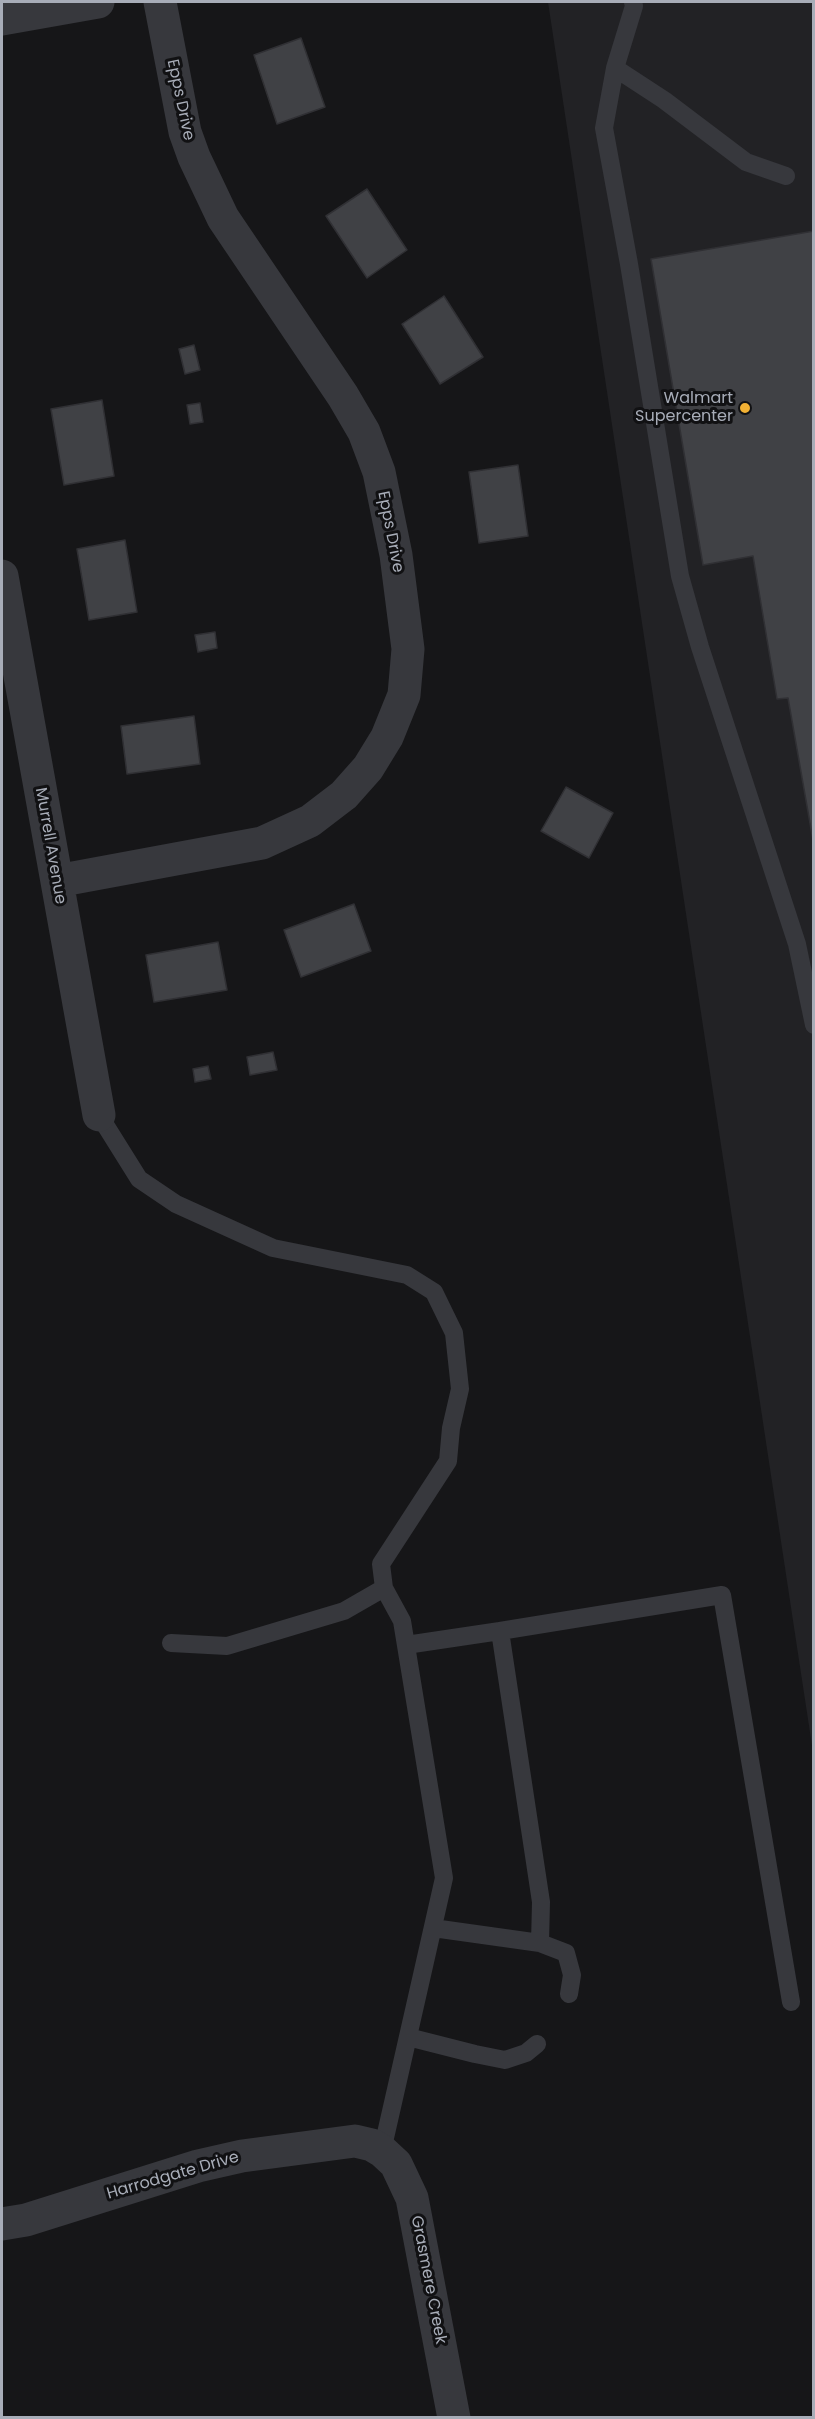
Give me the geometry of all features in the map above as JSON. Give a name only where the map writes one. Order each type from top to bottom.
[{"type":"street","points":[[2,19],[98,2]]},
{"type":"street","name":"Epps Drive","points":[[57,881],[262,843],[309,821],[344,795],[368,768],[387,737],[404,695],[408,649],[396,555],[379,472],[364,432],[343,396],[223,218],[194,158],[184,132],[160,2]]},
{"type":"street","name":"Murrell Avenue","points":[[2,576],[99,1115]]},
{"type":"street","name":"Harrodgate Drive","points":[[2,2224],[26,2220],[198,2166],[242,2156],[355,2141],[372,2145],[382,2151]]},
{"type":"street","name":"Grasmere Creek","points":[[382,2151],[396,2164],[412,2198],[454,2418]]},
{"type":"lane","points":[[633,2],[634,6],[615,68],[604,128],[629,264],[680,576],[700,647],[797,944],[813,1025]]},
{"type":"lane","points":[[615,68],[664,100],[746,162],[786,176]]},
{"type":"lane","points":[[99,1115],[139,1179],[176,1204],[273,1248],[407,1275],[435,1292],[454,1333],[460,1389],[448,1461],[381,1564],[384,1588],[402,1622],[444,1878],[382,2151]]},
{"type":"lane","points":[[171,1643],[227,1646],[344,1611],[384,1588]]},
{"type":"lane","points":[[406,1645],[722,1595],[790,2002]]},
{"type":"lane","points":[[500,1630],[541,1902],[540,1942]]},
{"type":"lane","points":[[433,1928],[540,1942],[566,1953],[572,1975],[570,1994]]},
{"type":"lane","points":[[408,2037],[506,2060],[526,2054],[537,2044]]},
{"type":"shaded area","points":[[548,2],[813,2],[813,1752],[797,1647]]},
{"type":"building","points":[[301,38],[325,107],[277,124],[254,55]]},
{"type":"building","points":[[367,189],[407,250],[367,278],[326,216]]},
{"type":"building","name":"Walmart Supercenter","points":[[814,231],[814,846],[788,698],[777,699],[753,556],[703,565],[651,259]]},
{"type":"building","points":[[444,296],[483,357],[440,384],[402,324]]},
{"type":"building","points":[[194,345],[200,370],[185,374],[179,349]]},
{"type":"building","points":[[102,400],[114,476],[64,485],[51,409]]},
{"type":"building","points":[[200,403],[203,422],[190,424],[187,405]]},
{"type":"building","points":[[518,465],[528,536],[479,543],[469,472]]},
{"type":"building","points":[[125,540],[137,612],[89,620],[77,549]]},
{"type":"building","points":[[215,632],[217,648],[198,652],[195,635]]},
{"type":"building","points":[[194,716],[200,764],[127,774],[121,726]]},
{"type":"building","points":[[566,787],[613,813],[589,858],[541,831]]},
{"type":"building","points":[[354,904],[371,951],[301,977],[284,930]]},
{"type":"building","points":[[218,942],[227,990],[154,1002],[146,955]]},
{"type":"building","points":[[273,1052],[277,1070],[250,1075],[247,1057]]},
{"type":"building","points":[[208,1066],[211,1079],[195,1082],[193,1069]]},
{"type":"place","name":"Walmart Supercenter","points":[[745,408]]}]
